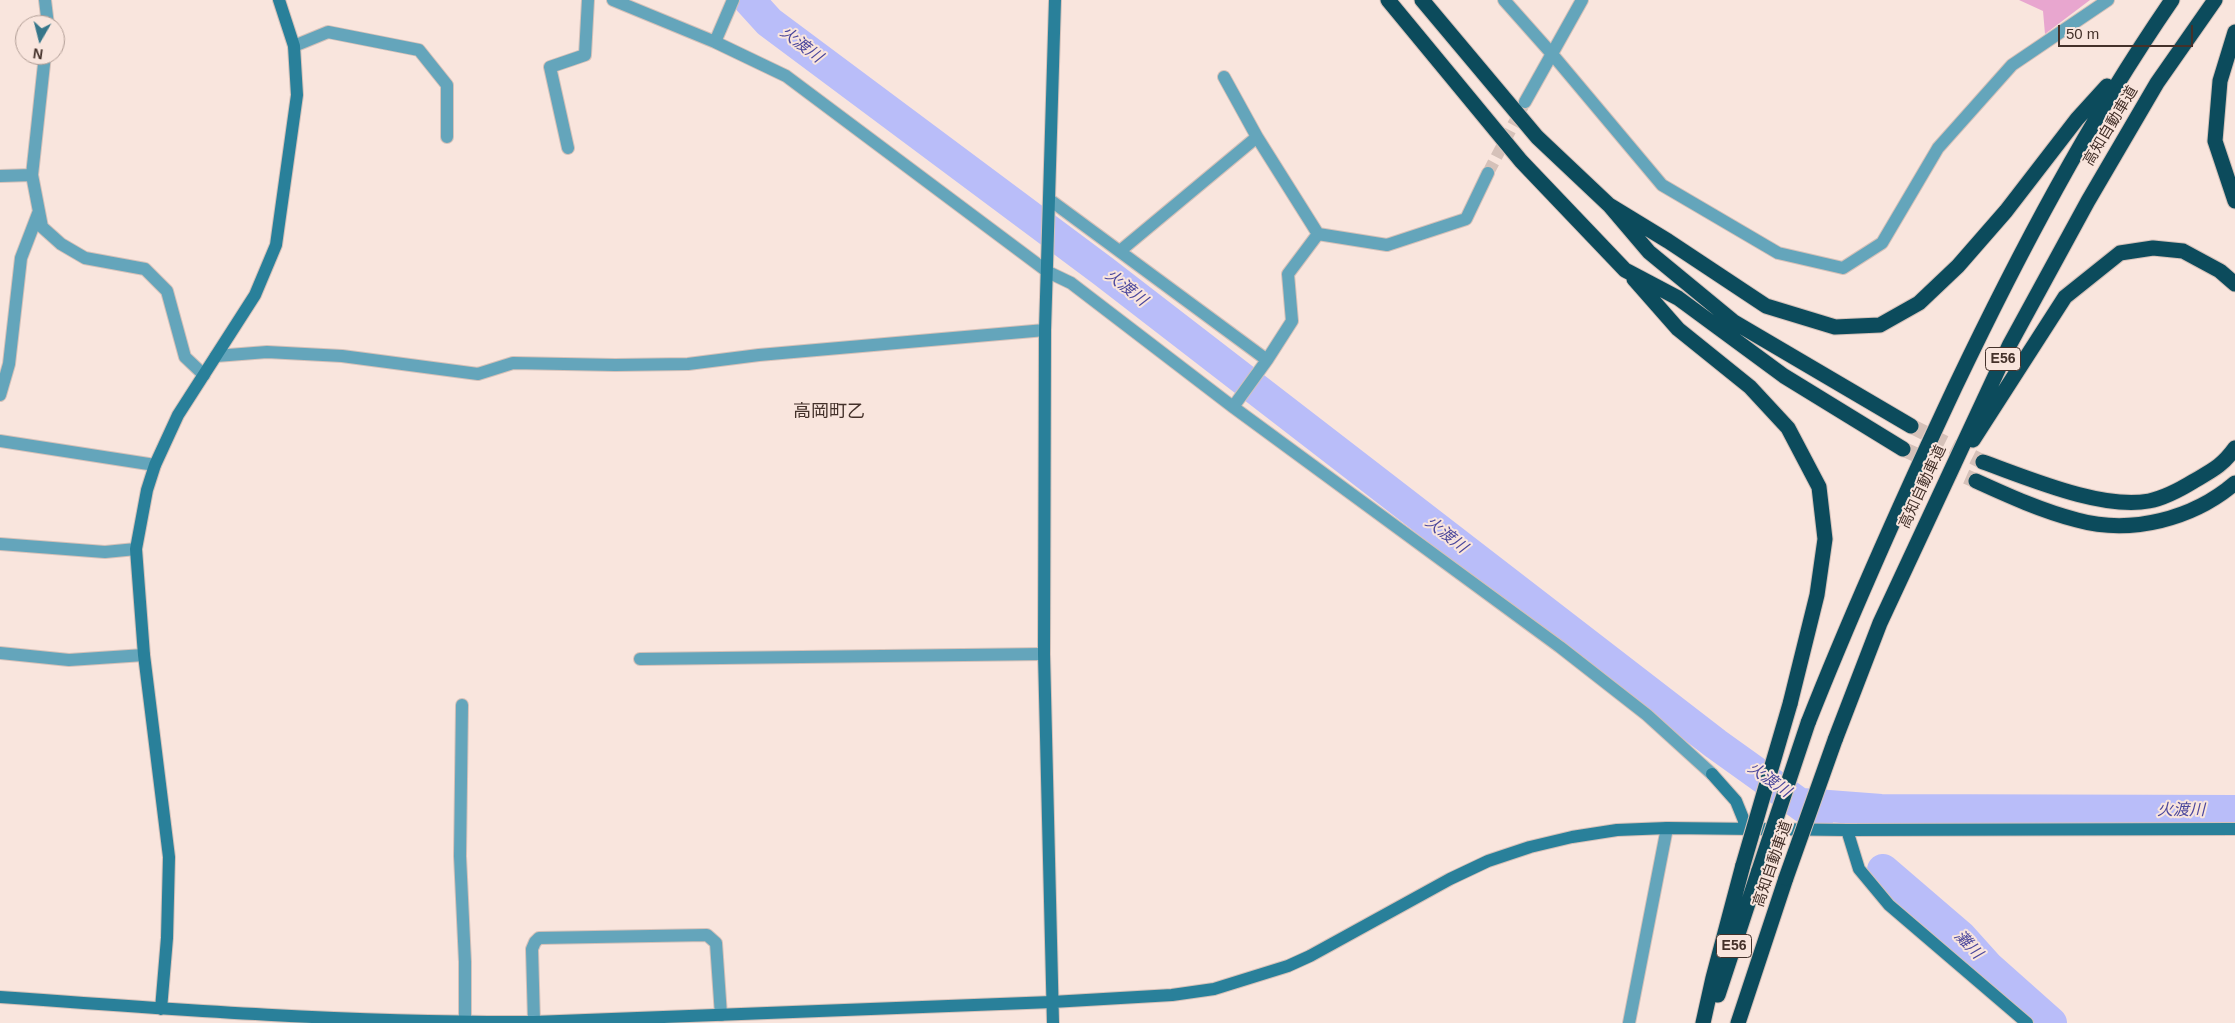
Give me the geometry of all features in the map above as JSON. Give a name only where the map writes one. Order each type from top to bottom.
[{"type":"highway","points":[[1388,0],[1521,161],[1626,270],[1678,329],[1750,387],[1788,428],[1819,487],[1825,539],[1817,595],[1790,704],[1743,865],[1703,1023]]},
{"type":"highway","points":[[1422,0],[1537,138],[1609,204],[1649,252],[1734,322],[1910,426]]},
{"type":"highway","name":"高知自動車道","points":[[1709,1023],[1808,724],[1853,612],[1911,480],[1982,330],[2057,184],[2129,62],[2172,0]]},
{"type":"highway","name":"高知自動車道","points":[[1738,1023],[1786,878],[1835,740],[1880,623],[1940,492],[2010,344],[2088,201],[2158,83],[2214,0]]},
{"type":"highway","points":[[2235,32],[2220,81],[2215,141],[2235,201]]},
{"type":"highway","points":[[1609,204],[1766,306],[1835,327],[1880,325],[1919,303],[1958,266],[2006,211],[2077,120],[2129,62]]},
{"type":"highway","points":[[1940,492],[2065,297],[2120,253],[2153,248],[2183,250],[2220,270],[2235,284]]},
{"type":"highway","points":[[1626,270],[1678,298],[1784,376],[1903,449]]},
{"type":"highway","points":[[1984,462],[2062,491],[2115,501],[2149,501],[2184,488],[2222,464],[2235,448]]},
{"type":"highway","points":[[1976,481],[2025,503],[2078,521],[2121,525],[2167,520],[2218,497],[2235,483]]},
{"type":"street","points":[[45,0],[47,15]]},
{"type":"street","points":[[162,1009],[167,938],[169,857],[144,655],[136,549],[147,490],[154,465],[178,415],[254,295],[276,245],[297,95],[294,46],[279,0]]},
{"type":"street","points":[[568,148],[550,67],[585,55],[588,0]]},
{"type":"street","points":[[613,0],[715,42],[786,76],[1236,403],[1560,647],[1647,715],[1712,774],[1736,801],[1747,828]]},
{"type":"street","points":[[715,42],[733,0]]},
{"type":"street","points":[[1053,1023],[1044,654],[1046,330],[1055,0]]},
{"type":"street","points":[[1504,0],[1662,185],[1778,253],[1843,268],[1882,242],[1938,148],[2012,65],[2108,0]]},
{"type":"street","points":[[1525,102],[1582,0]]},
{"type":"street","points":[[294,46],[328,32],[419,50],[447,85],[447,137]]},
{"type":"street","points":[[44,65],[32,175],[42,227],[61,244],[84,258],[145,269],[167,291],[185,358],[204,375]]},
{"type":"street","points":[[1224,77],[1257,137],[1318,234],[1387,245],[1466,219],[1488,173]]},
{"type":"street","points":[[1120,251],[1257,137]]},
{"type":"street","points":[[0,176],[32,175]]},
{"type":"street","points":[[1050,200],[1120,251],[1264,364]]},
{"type":"street","points":[[0,395],[9,364],[21,258],[39,211]]},
{"type":"street","points":[[1236,403],[1292,321],[1288,274],[1318,234]]},
{"type":"street","points":[[216,356],[267,352],[342,356],[478,374],[513,363],[688,364],[759,355],[1046,330]]},
{"type":"street","points":[[0,441],[154,465]]},
{"type":"street","points":[[0,544],[105,552],[136,549]]},
{"type":"street","points":[[0,654],[69,660],[144,655]]},
{"type":"street","points":[[640,659],[1044,654]]},
{"type":"street","points":[[462,705],[460,856],[465,962],[465,1023]]},
{"type":"street","points":[[1629,1023],[1667,828]]},
{"type":"street","points":[[0,998],[368,1021],[465,1023],[1052,1002],[1172,995],[1214,989],[1288,966],[1310,956],[1450,879],[1488,861],[1530,847],[1572,837],[1617,830],[1667,828],[1847,830],[2235,829]]},
{"type":"street","points":[[1847,830],[1859,869],[1889,905],[2027,1023]]},
{"type":"street","points":[[534,1022],[532,949],[539,938],[706,935],[716,943],[720,1015]]},
{"type":"shaded area","points":[[2019,0],[2090,0],[2045,34],[2043,11]]},
{"type":"waterway","name":"火渡川","points":[[749,0],[769,22],[1103,271],[1716,744],[1818,817]]},
{"type":"waterway","name":"火渡川","points":[[1802,804],[1881,810],[2235,811]]},
{"type":"waterway","name":"灘川","points":[[1883,870],[1961,937],[1988,967],[2051,1023]]},
{"type":"tunnel","points":[[1488,173],[1523,106]]},
{"type":"tunnel","points":[[1911,426],[1983,462]]},
{"type":"tunnel","points":[[1903,449],[1976,481]]},
{"type":"district","name":"高岡町乙","points":[[829,412]]}]
